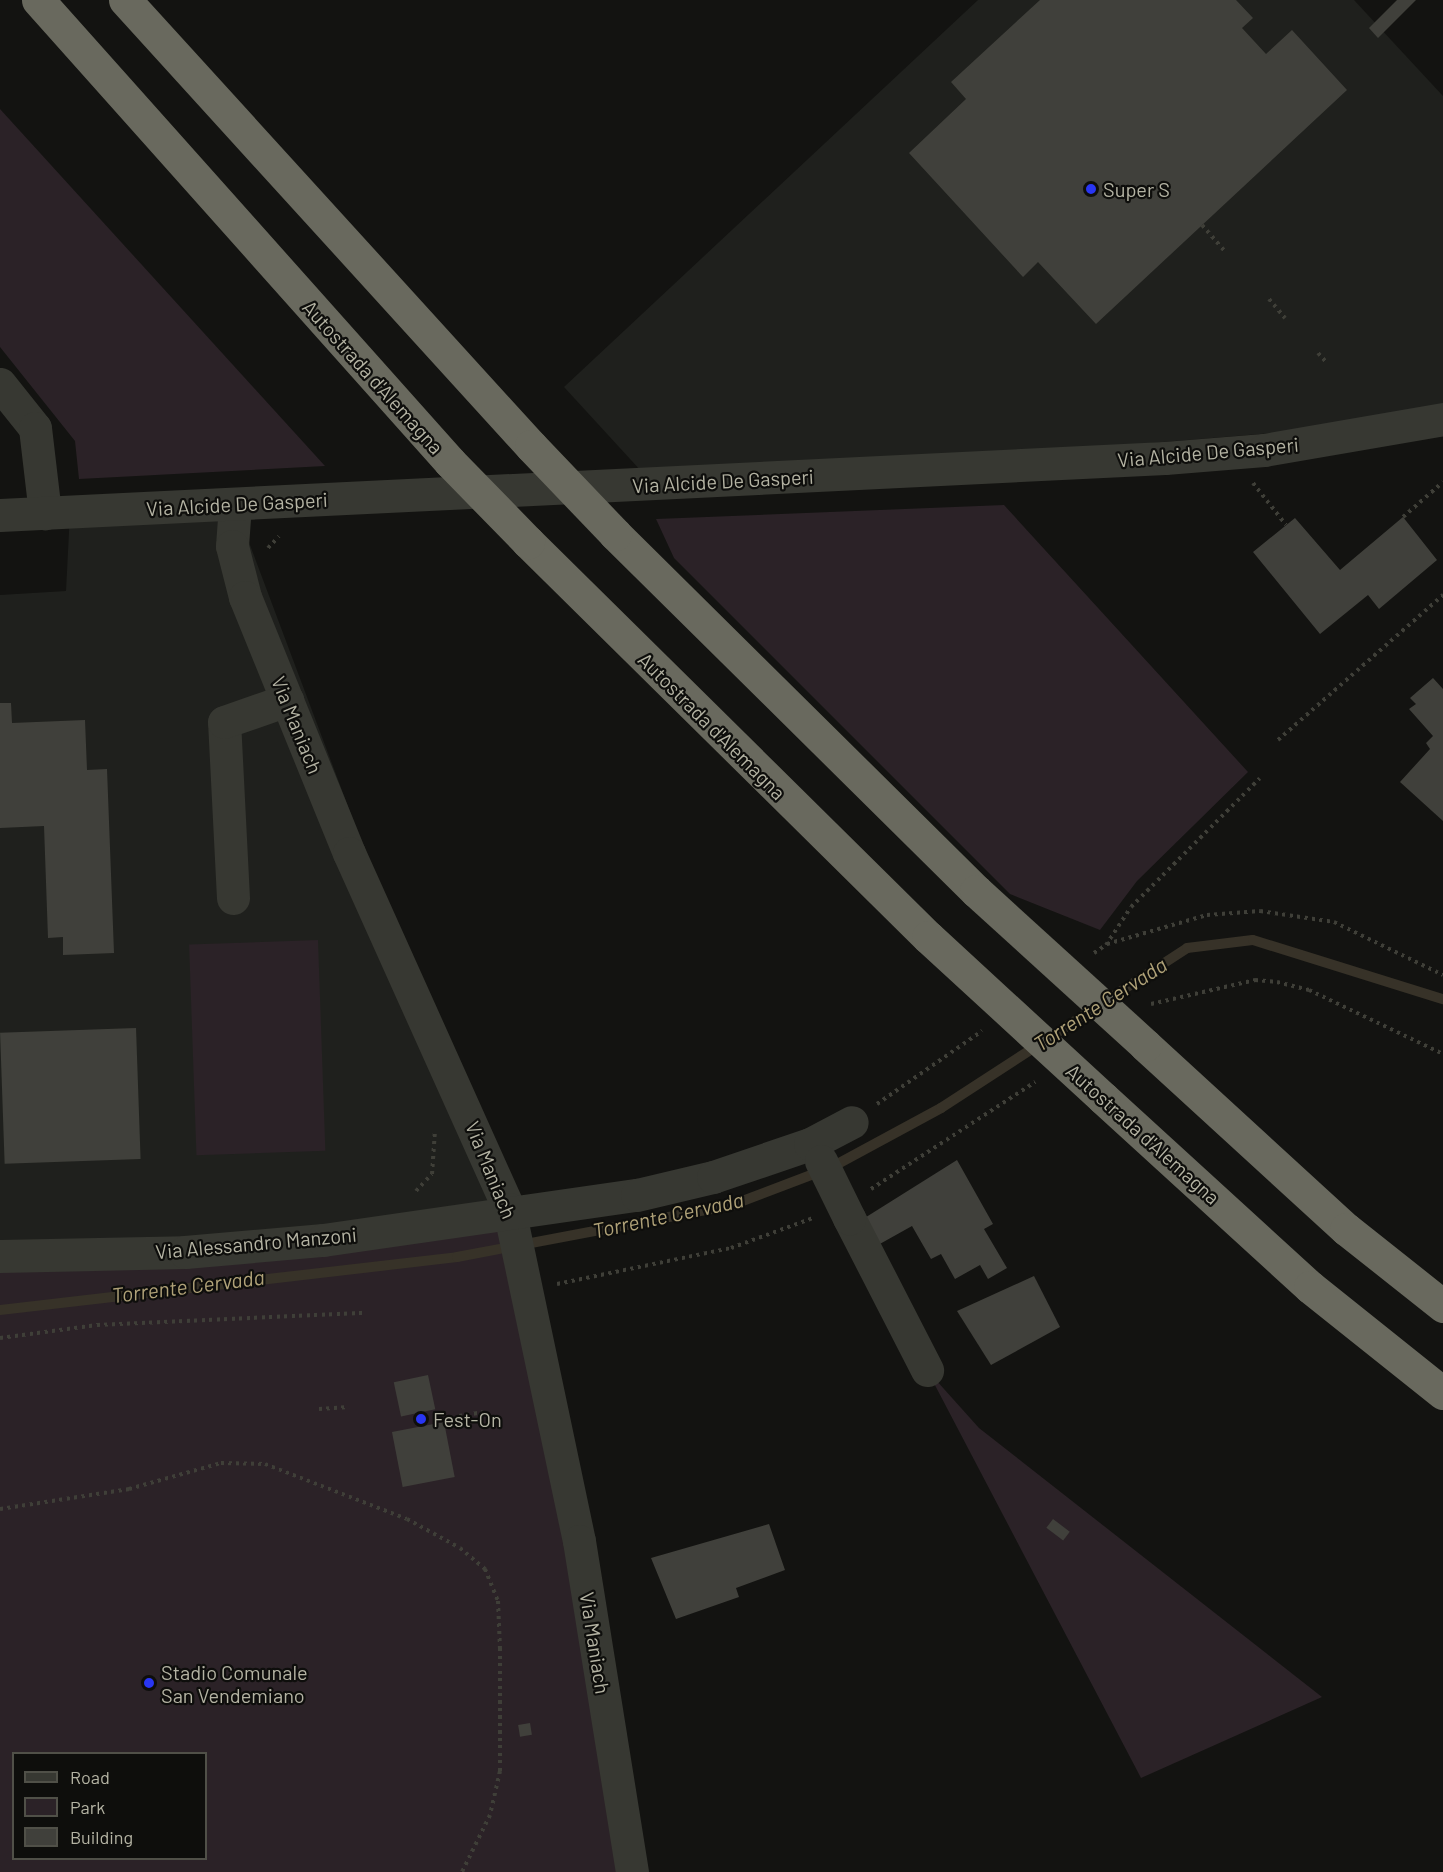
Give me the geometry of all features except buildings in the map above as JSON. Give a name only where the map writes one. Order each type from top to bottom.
[{"type":"highway","name":"Autostrada d'Alemagna","points":[[38,0],[450,462],[528,542],[928,937],[1310,1287],[1443,1393]]},
{"type":"highway","points":[[124,0],[531,446],[615,534],[976,891],[1347,1228],[1443,1306]]},
{"type":"street","points":[[0,384],[35,428],[45,513]]},
{"type":"street","name":"Via Alcide De Gasperi","points":[[0,515],[1165,458],[1264,450],[1443,419]]},
{"type":"street","name":"Via Maniach","points":[[234,505],[236,565],[287,700],[349,853],[512,1219],[528,1283],[579,1541],[632,1872]]},
{"type":"street","points":[[233,897],[225,722],[287,700]]},
{"type":"street","name":"Via Alessandro Manzoni","points":[[0,1256],[185,1252],[323,1240],[512,1219],[637,1195],[816,1152],[852,1122]]},
{"type":"street","points":[[816,1152],[927,1370]]},
{"type":"path","points":[[1202,225],[1226,253]]},
{"type":"path","points":[[1269,299],[1285,318]]},
{"type":"path","points":[[1318,353],[1327,363]]},
{"type":"path","points":[[1250,479],[1286,525]]},
{"type":"path","points":[[1403,517],[1443,482]]},
{"type":"path","points":[[1278,740],[1443,595]]},
{"type":"path","points":[[1106,945],[1207,915],[1260,911],[1334,922],[1443,975]]},
{"type":"path","points":[[1148,1006],[1255,980],[1277,982],[1309,990],[1443,1054]]},
{"type":"path","points":[[528,1283],[731,1248],[847,1212],[1043,1077]]},
{"type":"path","points":[[405,1196],[432,1174],[437,1150],[434,1123]]},
{"type":"path","points":[[0,1338],[97,1325],[366,1313]]},
{"type":"path","points":[[319,1409],[349,1407]]},
{"type":"path","points":[[459,1416],[483,1412]]},
{"type":"path","points":[[0,1509],[129,1489],[221,1463],[265,1464],[407,1519],[460,1548],[485,1569],[498,1600],[500,1648],[500,1771],[490,1815],[462,1872]]},
{"type":"shaded area","points":[[978,0],[1354,0],[1443,96],[1443,419],[653,484],[564,387]]},
{"type":"shaded area","points":[[235,505],[427,1017],[509,1209],[0,1256],[0,595],[66,591],[70,512]]},
{"type":"green space","points":[[0,109],[325,466],[79,479],[75,441],[0,347]]},
{"type":"green space","points":[[1004,505],[1248,772],[1137,881],[1100,930],[1010,894],[674,558],[656,519]]},
{"type":"green space","points":[[318,940],[325,1151],[196,1155],[189,945]]},
{"type":"green space","points":[[509,1209],[632,1872],[0,1872],[0,1256]]},
{"type":"green space","points":[[927,1370],[979,1428],[1322,1697],[1141,1778]]},
{"type":"waterway","name":"Torrente Cervada","points":[[0,1310],[457,1257],[732,1205],[832,1167],[941,1108],[1187,948],[1253,940],[1443,999]]},
{"type":"place","name":"Super S","points":[[1091,189]]},
{"type":"place","name":"Fest-On","points":[[421,1419]]},
{"type":"place","name":"Stadio Comunale San Vendemiano","points":[[149,1683]]}]
